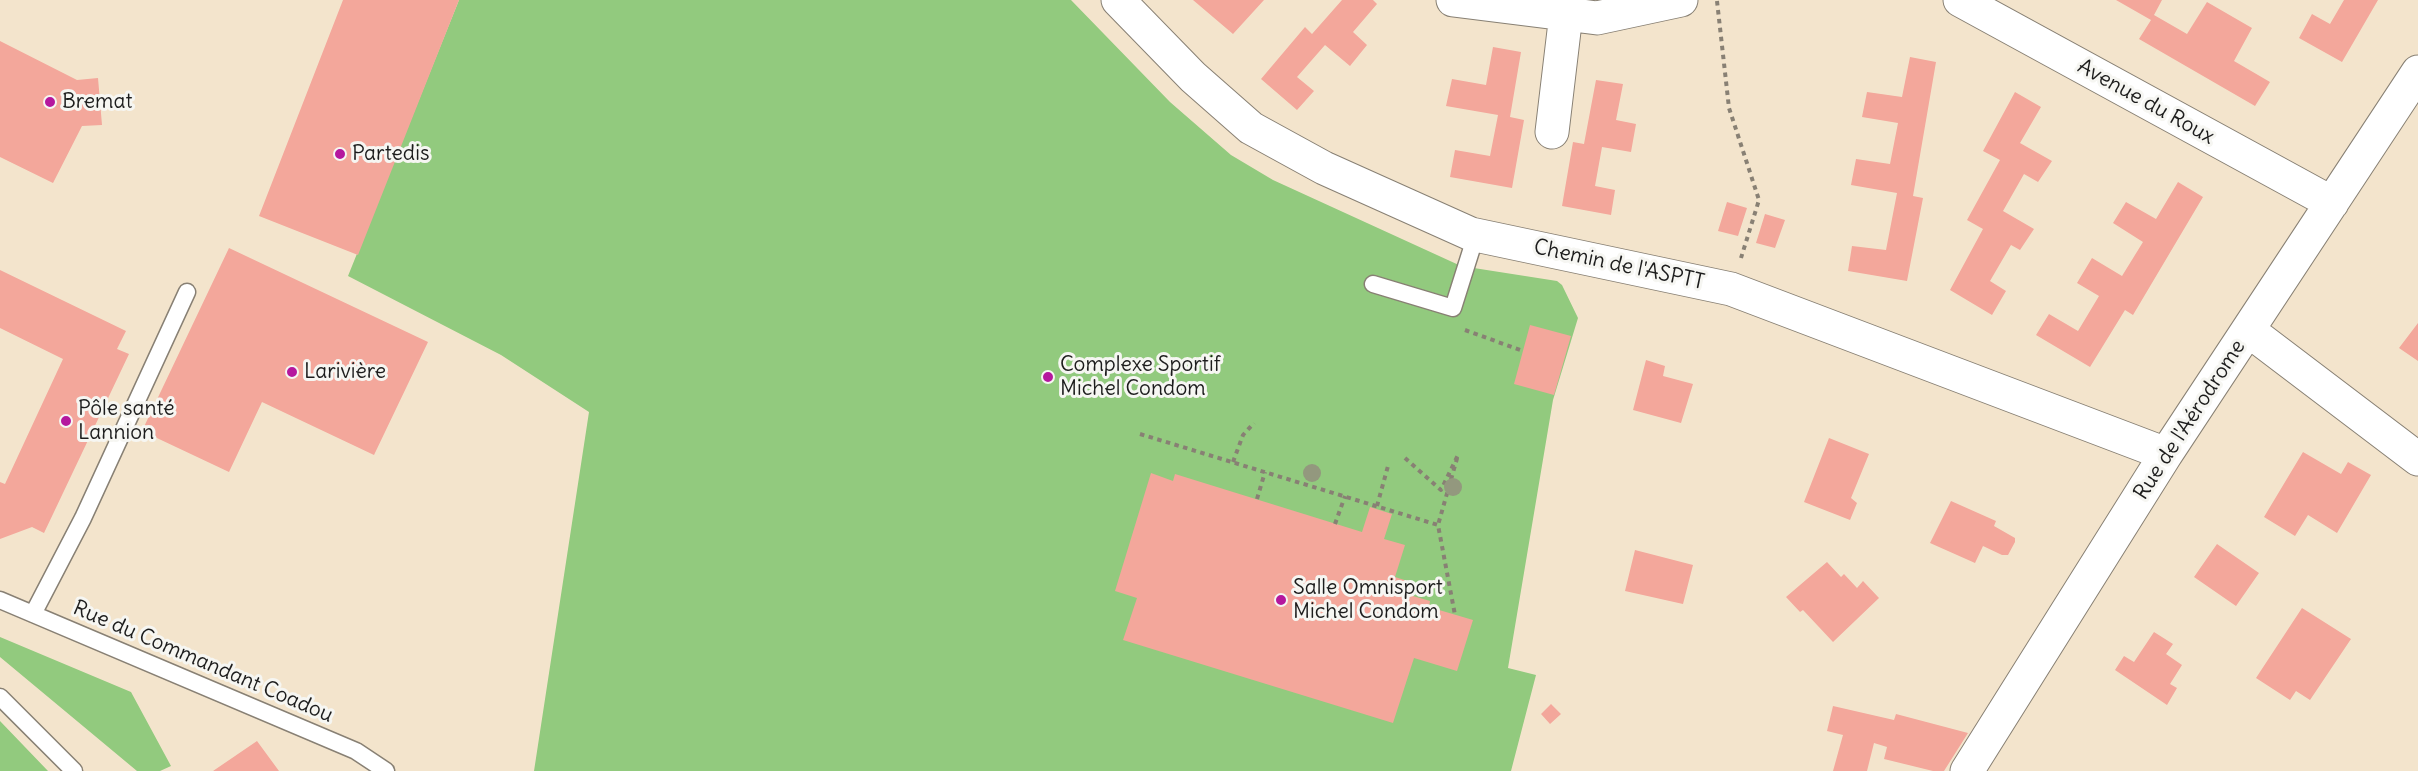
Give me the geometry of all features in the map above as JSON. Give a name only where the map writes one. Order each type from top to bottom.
[{"type":"street","name":"Chemin de l'ASPTT","points":[[1118,0],[1193,77],[1251,128],[1324,168],[1476,235],[1731,289],[2166,454]]},
{"type":"street","points":[[1453,0],[1597,18],[1681,0]]},
{"type":"street","name":"Avenue du Roux","points":[[1960,0],[2332,203]]},
{"type":"street","points":[[1552,132],[1566,14]]},
{"type":"street","name":"Rue de l'Aérodrome","points":[[1967,771],[2166,454],[2418,72]]},
{"type":"street","points":[[2248,330],[2418,459]]},
{"type":"lane","points":[[1372,284],[1453,308],[1476,235]]},
{"type":"lane","points":[[33,614],[82,518],[187,292]]},
{"type":"lane","name":"Rue du Commandant Coadou","points":[[0,600],[356,751],[386,771]]},
{"type":"lane","points":[[0,696],[74,771]]},
{"type":"path","points":[[1717,0],[1729,108],[1760,200],[1731,289]]},
{"type":"path","points":[[1458,328],[1523,351]]},
{"type":"path","points":[[1233,462],[1243,435],[1254,423]]},
{"type":"path","points":[[1140,434],[1438,525]]},
{"type":"path","points":[[1405,458],[1441,490],[1458,455],[1438,525],[1455,615]]},
{"type":"path","points":[[1377,506],[1388,466]]},
{"type":"path","points":[[1257,499],[1265,472]]},
{"type":"path","points":[[1335,524],[1345,496]]},
{"type":"green space","name":"Complexe Sportif Michel Condom","points":[[459,0],[1071,0],[1170,102],[1231,155],[1273,180],[1461,266],[1557,281],[1562,285],[1578,318],[1553,400],[1508,668],[1536,675],[1511,771],[534,771],[589,412],[501,355],[348,276]]},
{"type":"green space","points":[[0,637],[131,692],[171,766],[160,771],[137,771],[0,657]]},
{"type":"green space","points":[[0,721],[48,771],[0,771]]},
{"type":"building","name":"Partedis","points":[[343,0],[459,0],[358,255],[259,216]]},
{"type":"building","points":[[1193,0],[1264,0],[1233,34]]},
{"type":"building","points":[[1342,0],[1373,0],[1377,4],[1353,32],[1367,45],[1350,66],[1325,45],[1297,77],[1314,91],[1297,110],[1261,79],[1305,27],[1312,34]]},
{"type":"building","points":[[2116,0],[2162,0],[2154,15],[2187,34],[2207,2],[2252,28],[2234,61],[2270,82],[2255,106],[2139,39],[2151,20]]},
{"type":"building","points":[[2344,0],[2378,0],[2342,62],[2299,38],[2312,14],[2330,24]]},
{"type":"building","name":"Bremat","points":[[0,41],[77,80],[98,78],[102,125],[82,126],[53,183],[0,157]]},
{"type":"building","points":[[1493,47],[1521,52],[1510,117],[1524,120],[1512,188],[1450,177],[1455,150],[1490,156],[1498,115],[1446,106],[1452,79],[1486,85]]},
{"type":"building","points":[[1910,57],[1936,62],[1913,196],[1923,198],[1907,281],[1848,271],[1852,246],[1886,250],[1897,193],[1851,185],[1856,159],[1890,164],[1898,123],[1862,117],[1867,92],[1902,97]]},
{"type":"building","points":[[1596,80],[1623,84],[1616,120],[1636,124],[1631,152],[1602,147],[1595,186],[1615,190],[1611,215],[1562,206],[1573,142],[1584,144]]},
{"type":"building","points":[[2015,92],[2041,107],[2020,143],[2052,161],[2038,182],[2024,174],[2003,211],[2034,229],[2020,250],[2011,245],[1990,281],[2006,291],[1992,315],[1950,290],[1983,229],[1967,220],[2000,160],[1983,151]]},
{"type":"building","points":[[2178,182],[2203,197],[2133,315],[2125,310],[2090,367],[2036,335],[2049,314],[2078,331],[2099,296],[2077,283],[2092,258],[2122,276],[2143,242],[2113,223],[2126,202],[2156,219]]},
{"type":"building","points":[[1727,202],[1747,208],[1738,236],[1718,231]]},
{"type":"building","points":[[1765,214],[1785,220],[1775,248],[1756,243]]},
{"type":"building","name":"Larivière","points":[[229,248],[428,342],[374,455],[262,402],[229,472],[142,431]]},
{"type":"building","name":"Pôle santé Lannion","points":[[0,270],[126,331],[117,349],[129,354],[44,533],[32,527],[0,539],[0,482],[5,484],[63,359],[0,328]]},
{"type":"building","points":[[2418,323],[2418,361],[2399,348]]},
{"type":"building","points":[[1530,325],[1571,336],[1554,395],[1514,384]]},
{"type":"building","points":[[1646,360],[1665,366],[1663,376],[1693,384],[1681,423],[1633,410]]},
{"type":"building","points":[[1829,438],[1869,454],[1851,498],[1857,503],[1850,520],[1804,502]]},
{"type":"building","points":[[2303,452],[2341,474],[2348,462],[2371,475],[2337,533],[2308,515],[2295,536],[2264,517]]},
{"type":"building","name":"Salle Omnisport Michel Condom","points":[[1151,473],[1173,481],[1175,474],[1362,532],[1370,507],[1392,514],[1384,539],[1405,545],[1395,577],[1417,584],[1413,596],[1430,601],[1429,607],[1473,620],[1457,671],[1414,658],[1393,723],[1123,640],[1137,598],[1115,591]]},
{"type":"building","points":[[1951,501],[1996,521],[1994,526],[2015,538],[2008,555],[2002,555],[1983,546],[1975,563],[1930,543]]},
{"type":"building","points":[[2217,544],[2259,573],[2236,606],[2194,577]]},
{"type":"building","points":[[1635,550],[1693,565],[1683,604],[1625,591]]},
{"type":"building","points":[[1827,562],[1841,577],[1844,574],[1857,588],[1863,581],[1879,598],[1833,642],[1803,610],[1800,612],[1786,597]]},
{"type":"building","points":[[2302,608],[2351,639],[2310,700],[2296,691],[2290,700],[2256,678]]},
{"type":"building","points":[[2154,632],[2173,644],[2166,654],[2182,665],[2170,684],[2177,688],[2167,705],[2115,670],[2124,656],[2134,662]]},
{"type":"building","points":[[1551,704],[1561,714],[1550,724],[1541,714]]},
{"type":"building","points":[[1833,706],[1894,720],[1896,714],[1968,733],[1944,771],[1933,771],[1884,759],[1887,747],[1874,743],[1867,771],[1833,771],[1843,735],[1827,731]]},
{"type":"building","points":[[257,741],[279,771],[213,771]]},
{"type":"place","name":"Bremat","points":[[50,102]]},
{"type":"place","name":"Partedis","points":[[340,154]]},
{"type":"place","name":"Larivière","points":[[292,372]]},
{"type":"place","name":"Complexe Sportif Michel Condom","points":[[1048,377]]},
{"type":"place","name":"Pôle santé Lannion","points":[[66,421]]},
{"type":"place","name":"Salle Omnisport Michel Condom","points":[[1281,600]]}]
